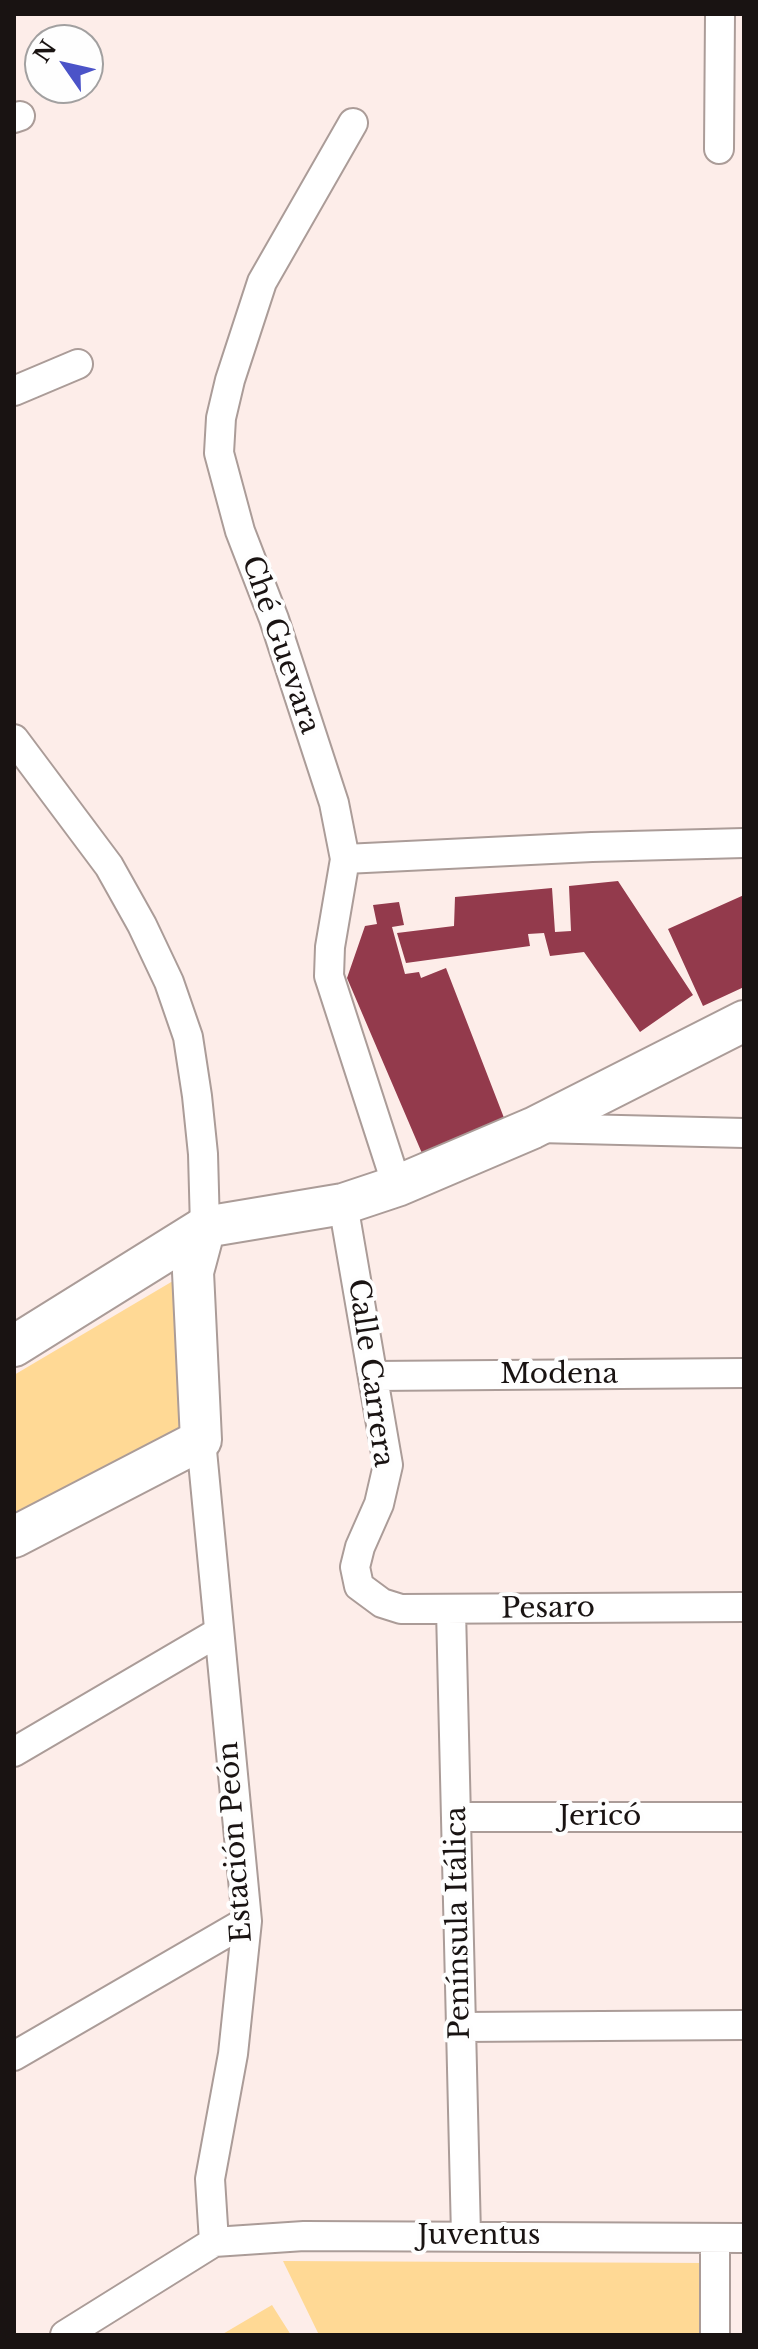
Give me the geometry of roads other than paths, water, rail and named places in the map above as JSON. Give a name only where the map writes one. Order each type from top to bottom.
[{"type":"street","points":[[719,149],[720,14]]},
{"type":"street","name":"Ché Guevara","points":[[353,123],[262,282],[221,418],[219,453],[240,531],[274,619],[334,803],[345,859],[330,947],[329,976],[397,1186]]},
{"type":"street","points":[[14,391],[78,364]]},
{"type":"street","points":[[14,739],[109,866],[169,982],[188,1037],[197,1096],[203,1154],[205,1227],[193,1272],[201,1440],[14,1537]]},
{"type":"street","points":[[345,859],[744,843]]},
{"type":"street","points":[[14,1346],[205,1227],[343,1204],[397,1186],[533,1128],[744,1021]]},
{"type":"street","points":[[533,1128],[744,1133]]},
{"type":"street","name":"Calle Carrera","points":[[343,1204],[388,1465],[379,1504],[360,1547],[355,1567],[359,1586]]},
{"type":"street","name":"Modena","points":[[374,1376],[744,1373]]},
{"type":"street","name":"Estación Peón","points":[[201,1440],[217,1633],[235,1781],[247,1921],[233,2054],[210,2179],[214,2242]]},
{"type":"street","name":"Pesaro","points":[[359,1586],[382,1603],[401,1609],[744,1607]]},
{"type":"street","name":"Península Itálica","points":[[451,1610],[466,2235]]},
{"type":"street","points":[[14,1752],[217,1633]]},
{"type":"street","name":"Jericó","points":[[456,1817],[744,1817]]},
{"type":"street","points":[[14,2056],[247,1921]]},
{"type":"street","points":[[461,2027],[744,2025]]},
{"type":"street","name":"Juventus","points":[[214,2242],[304,2236],[744,2238]]},
{"type":"street","points":[[715,2239],[715,2335]]},
{"type":"street","points":[[65,2335],[214,2242]]}]
